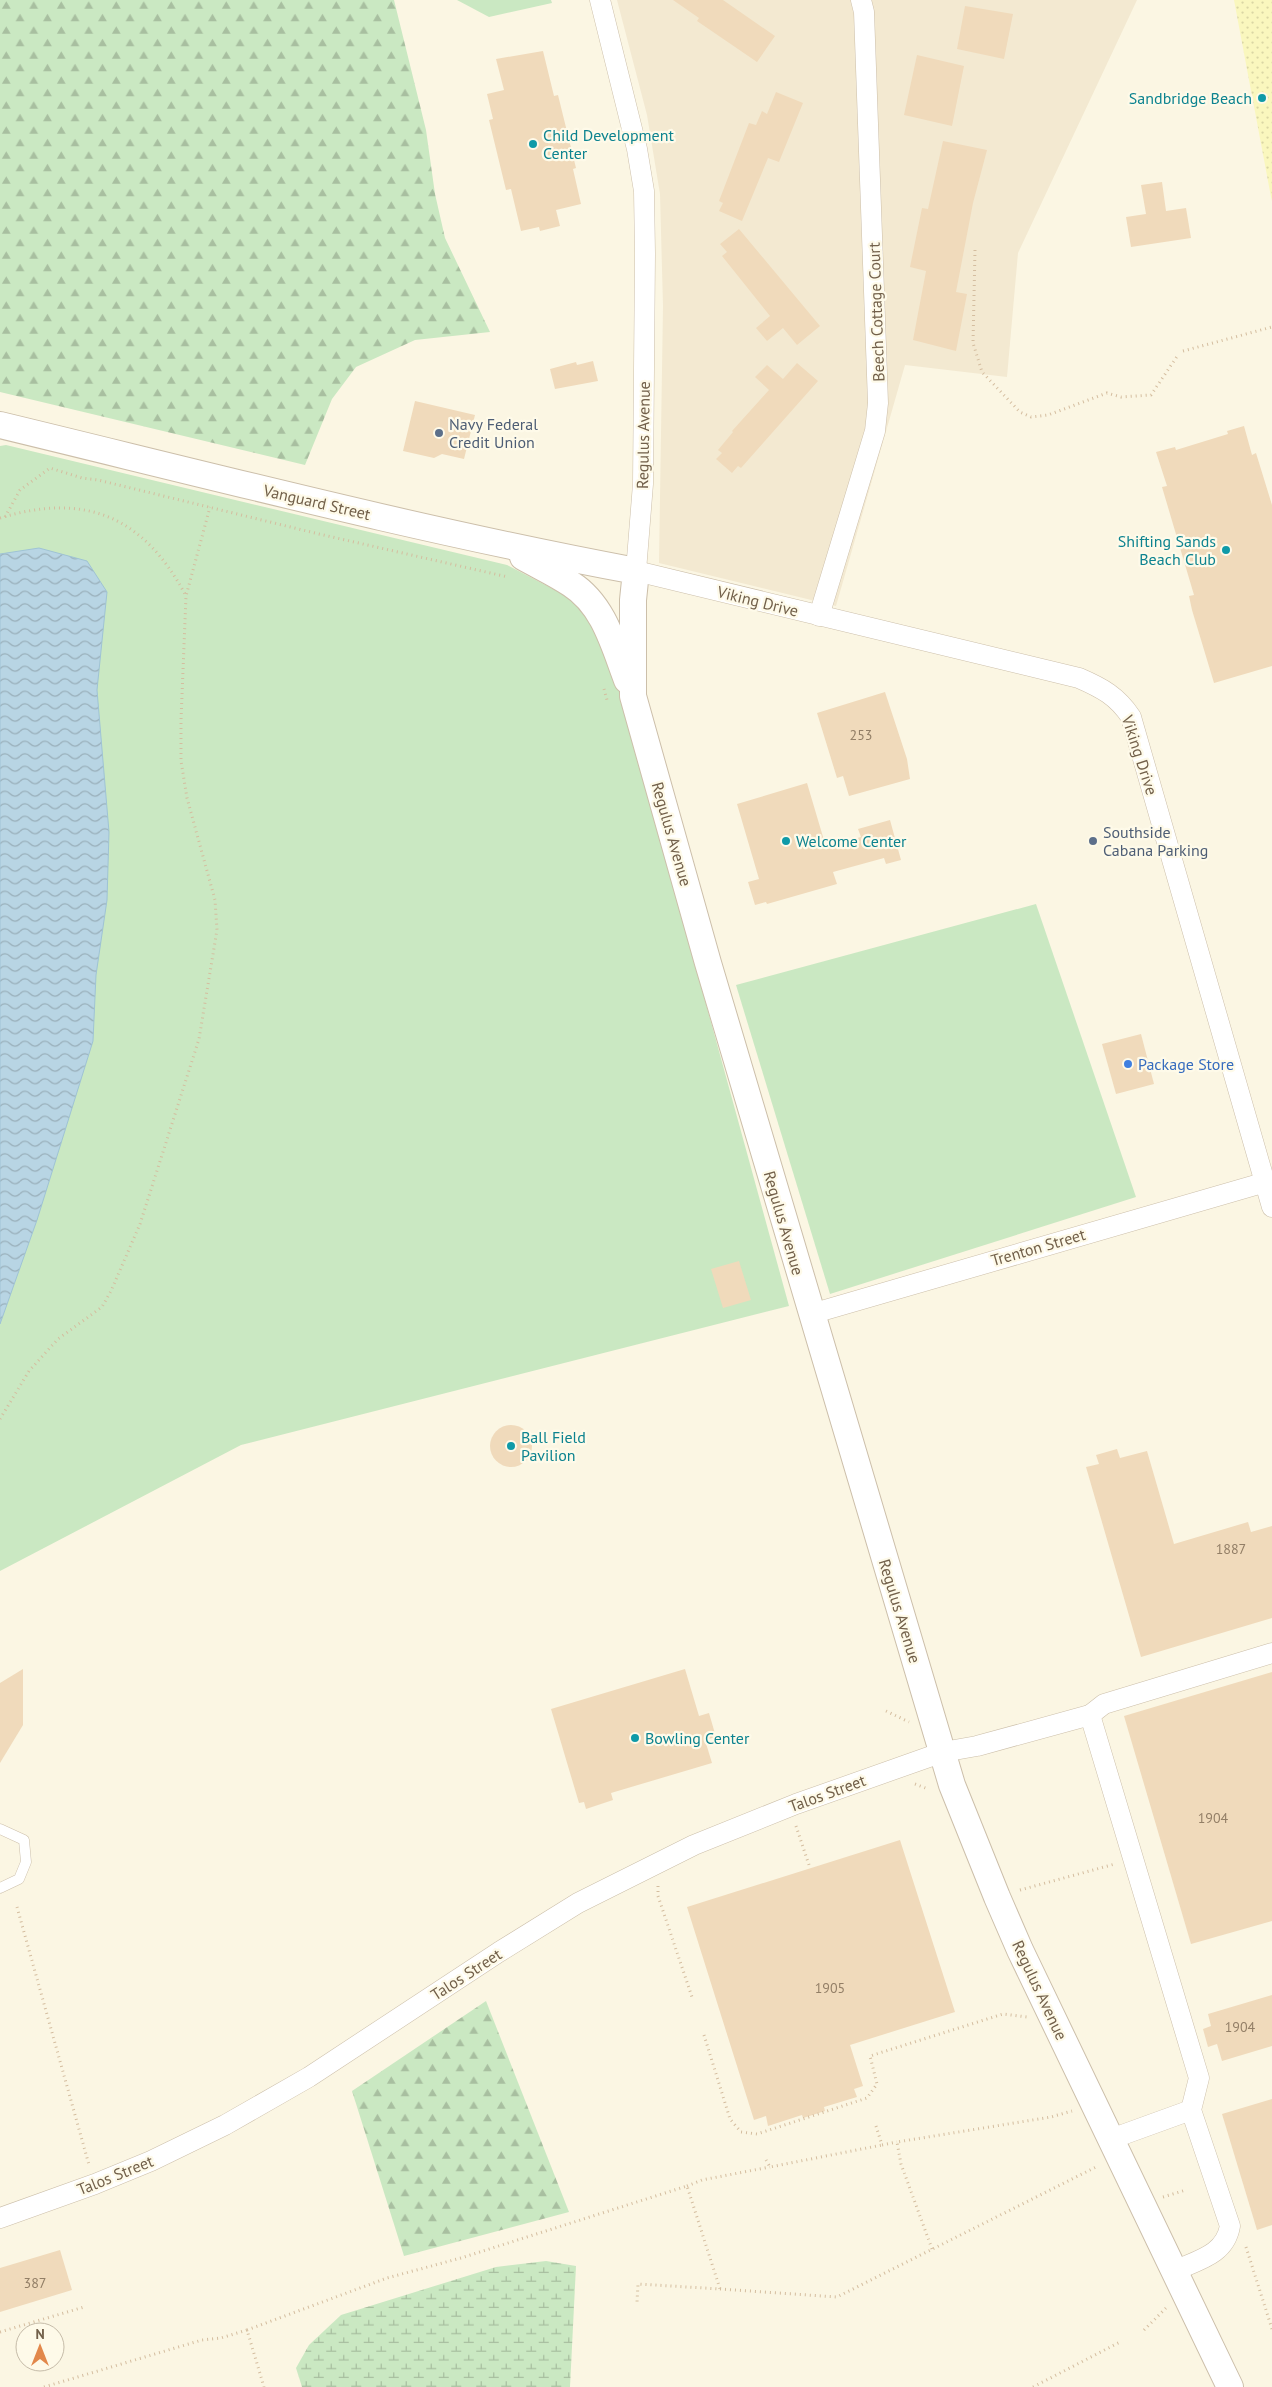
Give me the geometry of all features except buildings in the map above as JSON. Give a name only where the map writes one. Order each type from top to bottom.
[{"type":"street","name":"Regulus Avenue","points":[[600,0],[637,149],[644,191],[643,484],[633,600],[633,696],[708,963],[952,1785],[997,1897],[1108,2150],[1174,2271],[1230,2387]]},
{"type":"street","name":"Beech Cottage Court","points":[[819,616],[875,431],[878,403],[864,12],[861,0]]},
{"type":"street","name":"Vanguard Street","points":[[0,426],[360,512],[636,571]]},
{"type":"street","points":[[499,543],[572,584],[590,601],[606,623],[633,696]]},
{"type":"street","name":"Viking Drive","points":[[636,571],[1079,678],[1106,690],[1121,702],[1131,717],[1272,1207]]},
{"type":"street","name":"Trenton Street","points":[[811,1314],[1266,1182]]},
{"type":"street","name":"Talos Street","points":[[0,2218],[87,2187],[151,2161],[225,2125],[309,2077],[538,1926],[638,1871],[694,1844],[788,1807],[943,1752],[977,1746],[1090,1715],[1104,1704],[1272,1654]]},
{"type":"street","points":[[1090,1715],[1199,2078],[1192,2110],[1230,2226],[1228,2238],[1218,2250],[1174,2271]]},
{"type":"street","points":[[1108,2150],[1192,2110]]},
{"type":"lane","points":[[0,1829],[24,1840],[26,1862],[19,1879],[0,1888]]},
{"type":"path","points":[[975,250],[973,343],[976,356],[982,372],[1020,412],[1031,417],[1048,415],[1107,393],[1121,396],[1151,395],[1178,355]]},
{"type":"path","points":[[1183,350],[1272,327]]},
{"type":"path","points":[[5,517],[20,490],[50,468],[82,478],[98,480],[512,578]]},
{"type":"path","points":[[0,518],[47,507],[83,508],[114,518],[143,538],[174,573],[186,596]]},
{"type":"path","points":[[0,1419],[29,1372],[58,1339],[102,1308],[140,1224],[199,1039],[211,977],[217,930],[215,900],[187,798],[181,761],[186,596],[210,507]]},
{"type":"path","points":[[602,682],[606,700]]},
{"type":"path","points":[[886,1711],[916,1725]]},
{"type":"path","points":[[914,1784],[935,1795]]},
{"type":"path","points":[[794,1823],[810,1868]]},
{"type":"path","points":[[1113,1854],[1118,1872]]},
{"type":"path","points":[[1015,1891],[1116,1864]]},
{"type":"path","points":[[659,1882],[658,1896],[693,2000]]},
{"type":"path","points":[[17,1908],[90,2171]]},
{"type":"path","points":[[704,2036],[730,2119],[741,2132],[758,2134],[867,2098],[878,2084],[870,2056],[1003,2014],[1032,2018]]},
{"type":"path","points":[[44,2387],[202,2340],[221,2338],[247,2330],[387,2278],[461,2258],[702,2180],[896,2142],[1051,2117],[1080,2108]]},
{"type":"path","points":[[876,2126],[882,2145]]},
{"type":"path","points":[[896,2142],[932,2249]]},
{"type":"path","points":[[637,2302],[638,2284],[837,2297],[932,2249],[1108,2150]]},
{"type":"path","points":[[766,2160],[770,2167]]},
{"type":"path","points":[[688,2186],[720,2289]]},
{"type":"path","points":[[1154,2200],[1186,2190]]},
{"type":"path","points":[[1245,2244],[1272,2329]]},
{"type":"path","points":[[1144,2330],[1172,2302]]},
{"type":"path","points":[[0,2332],[84,2307]]},
{"type":"path","points":[[247,2330],[264,2387]]},
{"type":"path","points":[[1033,2387],[1120,2342]]},
{"type":"shaded area","points":[[617,0],[1137,0],[1018,253],[1007,377],[905,365],[836,606],[659,563],[663,306],[660,194],[647,115]]},
{"type":"green space","points":[[0,0],[394,0],[426,130],[435,194],[445,238],[490,332],[415,340],[356,367],[332,399],[305,465],[0,392]]},
{"type":"green space","points":[[457,0],[551,0],[552,3],[489,17]]},
{"type":"green space","points":[[6,445],[507,565],[580,603],[611,658],[789,1306],[241,1445],[0,1571],[0,446]]},
{"type":"green space","points":[[1036,904],[1136,1197],[830,1294],[736,985]]},
{"type":"green space","points":[[486,2001],[569,2212],[404,2256],[352,2091]]},
{"type":"green space","points":[[546,2261],[576,2266],[570,2387],[302,2387],[296,2368],[309,2345],[341,2315],[496,2267]]},
{"type":"sand","name":"Sandbridge Beach","points":[[1234,0],[1272,0],[1272,201],[1271,197]]},
{"type":"water","points":[[39,548],[87,561],[107,592],[97,690],[109,832],[107,900],[96,975],[93,1041],[37,1220],[0,1324],[0,554]]},
{"type":"place","name":"Sandbridge Beach","points":[[1262,98]]},
{"type":"place","name":"Child Development Center","points":[[533,144]]},
{"type":"place","name":"Navy Federal Credit Union","points":[[439,433]]},
{"type":"place","name":"Shifting Sands Beach Club","points":[[1226,550]]},
{"type":"place","name":"Welcome Center","points":[[786,841]]},
{"type":"place","name":"Southside Cabana Parking","points":[[1093,841]]},
{"type":"place","name":"Package Store","points":[[1128,1064]]},
{"type":"place","name":"Ball Field Pavilion","points":[[511,1446]]},
{"type":"place","name":"Bowling Center","points":[[635,1738]]}]
